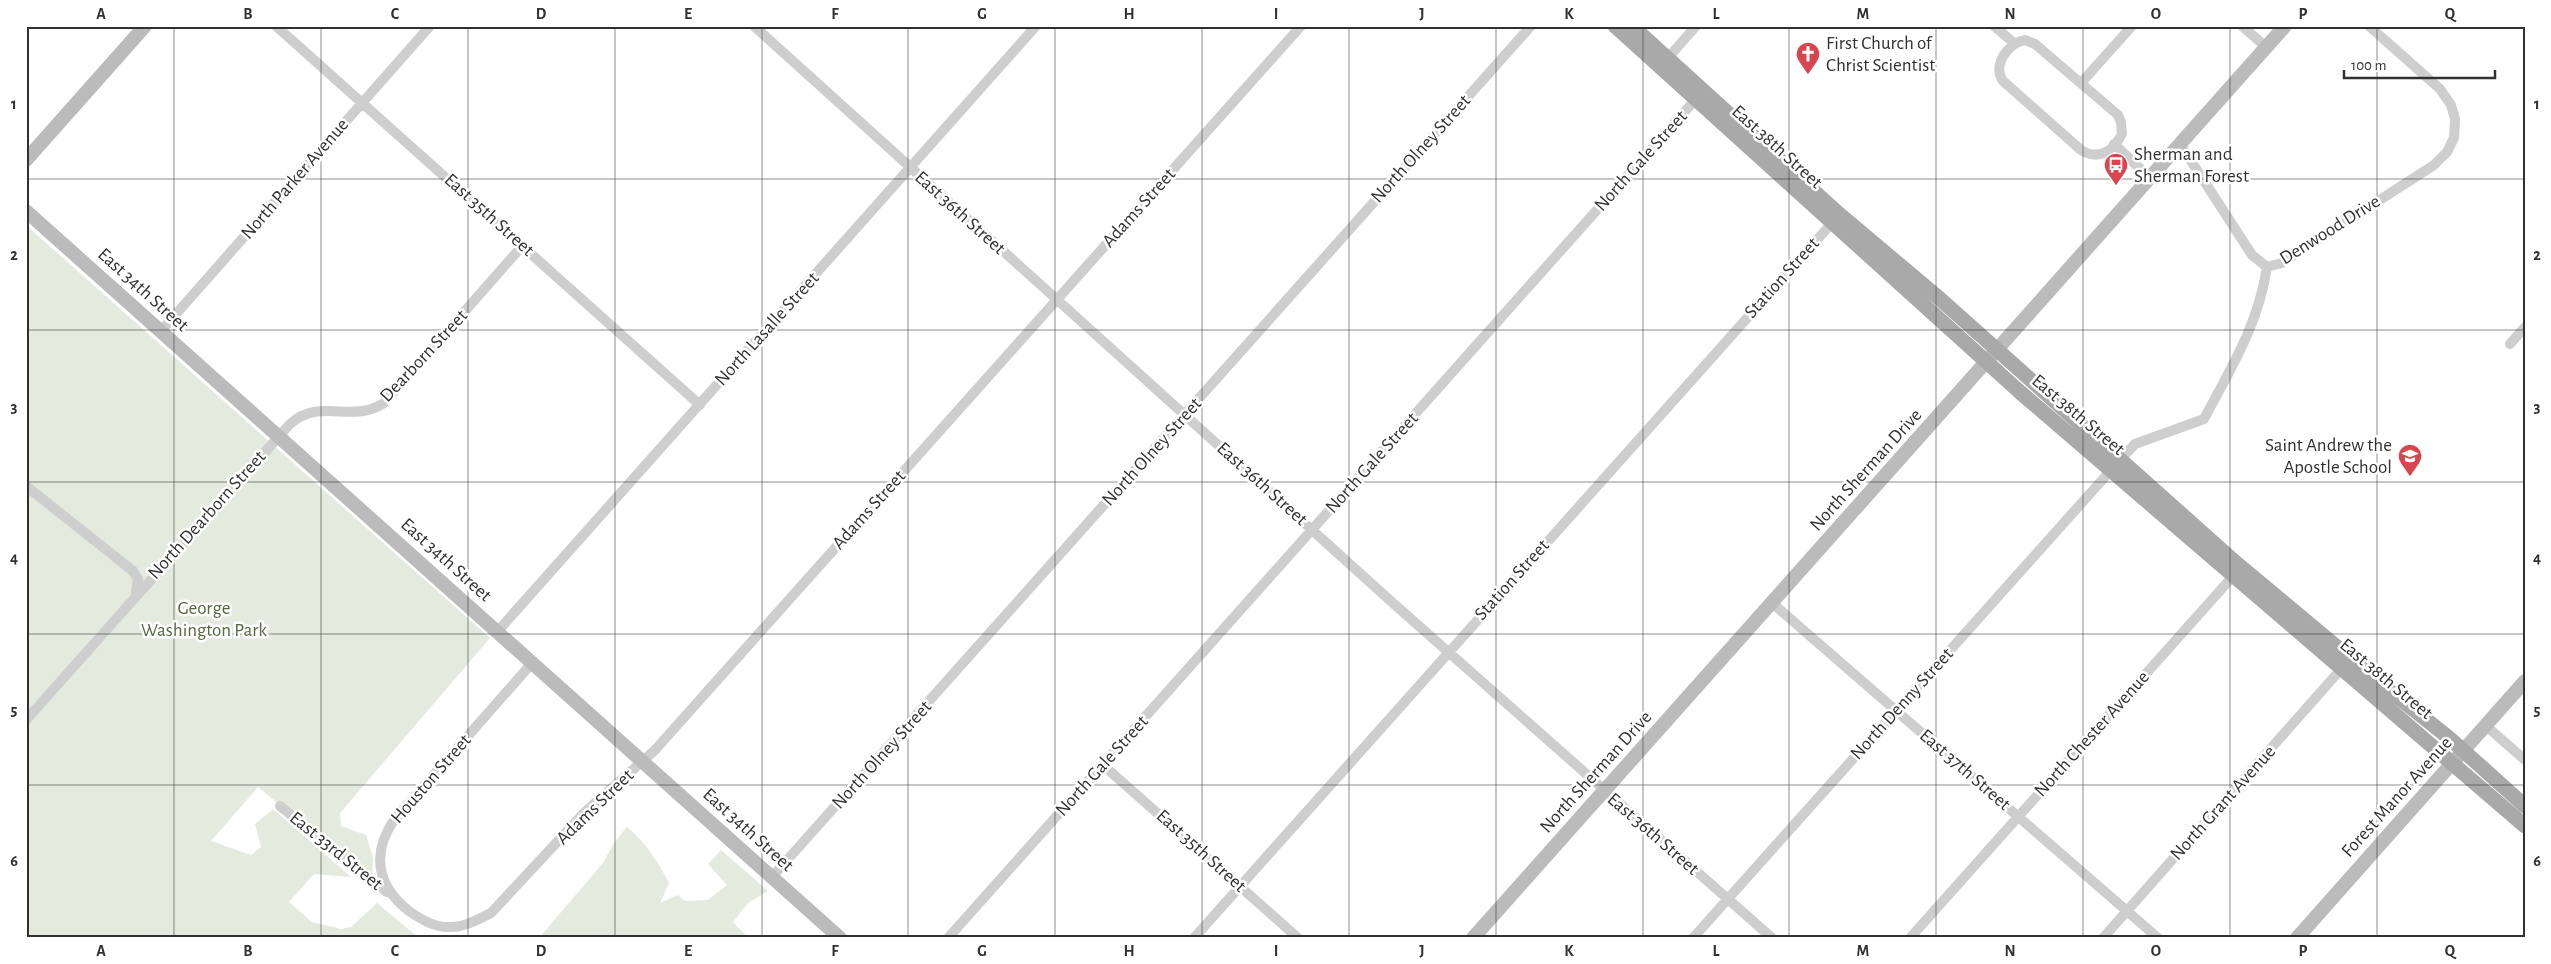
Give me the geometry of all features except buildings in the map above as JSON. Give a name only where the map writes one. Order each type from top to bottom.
[{"type":"main road","points":[[26,160],[145,26]]},
{"type":"main road","name":"East 38th Street","points":[[1615,26],[1832,223],[1992,357],[2116,465],[2463,750],[2525,806]]},
{"type":"main road","name":"East 38th Street","points":[[1632,26],[1992,357]]},
{"type":"main road","name":"North Sherman Drive","points":[[1473,938],[2285,26]]},
{"type":"main road","name":"East 34th Street","points":[[26,211],[840,938]]},
{"type":"main road","name":"East 38th Street","points":[[2116,465],[2234,575],[2525,826]]},
{"type":"main road","name":"Forest Manor Avenue","points":[[2297,938],[2525,681]]},
{"type":"street","name":"East 35th Street","points":[[276,26],[700,404]]},
{"type":"street","name":"North Parker Avenue","points":[[160,331],[430,26]]},
{"type":"street","name":"East 36th Street","points":[[754,26],[1056,300],[1604,791],[1772,938]]},
{"type":"street","name":"North Lasalle Street","points":[[497,632],[1036,26]]},
{"type":"street","name":"Adams Street","points":[[404,907],[420,919],[437,926],[453,928],[473,922],[491,913],[585,812],[643,762],[1301,26]]},
{"type":"street","name":"North Olney Street","points":[[772,877],[1531,26]]},
{"type":"street","points":[[1667,59],[1696,26]]},
{"type":"street","points":[[1994,26],[2014,43]]},
{"type":"street","points":[[2081,84],[2132,26]]},
{"type":"street","points":[[2242,26],[2266,47]]},
{"type":"street","name":"Denwood Drive","points":[[2116,465],[2135,444],[2204,419],[2248,337],[2259,306],[2267,267],[2282,263],[2434,165],[2445,155],[2452,143],[2455,119],[2446,97],[2369,26]]},
{"type":"street","points":[[2032,40],[2081,84],[2118,116],[2121,122],[2122,134],[2102,154],[2088,154],[2003,81],[1999,72],[1999,65],[2004,54],[2014,43],[2032,40]]},
{"type":"street","name":"North Gale Street","points":[[948,938],[1695,100]]},
{"type":"street","points":[[2114,144],[2150,178]]},
{"type":"street","points":[[2180,144],[2252,256],[2267,267]]},
{"type":"street","name":"Station Street","points":[[1194,938],[1448,651],[1832,223]]},
{"type":"street","name":"Dearborn Street","points":[[278,436],[293,421],[305,414],[323,410],[361,413],[384,403],[523,245]]},
{"type":"street","points":[[2510,344],[2525,327]]},
{"type":"street","name":"North Dearborn Street","points":[[26,720],[278,436]]},
{"type":"street","name":"North Denny Street","points":[[1693,938],[2116,465]]},
{"type":"street","name":"North Dearborn Street","points":[[26,486],[133,571],[138,579],[136,594]]},
{"type":"street","name":"North Chester Avenue","points":[[1910,938],[2234,575]]},
{"type":"street","name":"East 37th Street","points":[[1772,603],[2158,938]]},
{"type":"street","name":"Houston Street","points":[[404,907],[391,895],[385,886],[380,867],[383,841],[390,826],[532,664]]},
{"type":"street","name":"North Grant Avenue","points":[[2103,938],[2342,668]]},
{"type":"street","points":[[2485,725],[2525,760]]},
{"type":"street","name":"East 35th Street","points":[[1103,765],[1298,938]]},
{"type":"street","name":"East 33rd Street","points":[[280,806],[391,895]]},
{"type":"green space","name":"George Washington Park","points":[[26,225],[490,638],[340,813],[341,826],[366,835],[373,858],[372,881],[258,787],[211,841],[251,855],[261,847],[255,824],[273,809],[351,877],[314,874],[289,902],[312,922],[341,929],[351,927],[377,903],[419,938],[26,938]]},
{"type":"green space","points":[[627,827],[651,852],[669,883],[660,903],[678,895],[685,901],[708,900],[727,885],[708,864],[721,850],[768,891],[748,903],[733,922],[748,938],[539,938],[603,863],[614,843]]},
{"type":"place","name":"First Church of Christ Scientist","points":[[1808,75]]},
{"type":"place","name":"Sherman and Sherman Forest","points":[[2116,186]]},
{"type":"place","name":"Saint Andrew the Apostle School","points":[[2410,477]]}]
